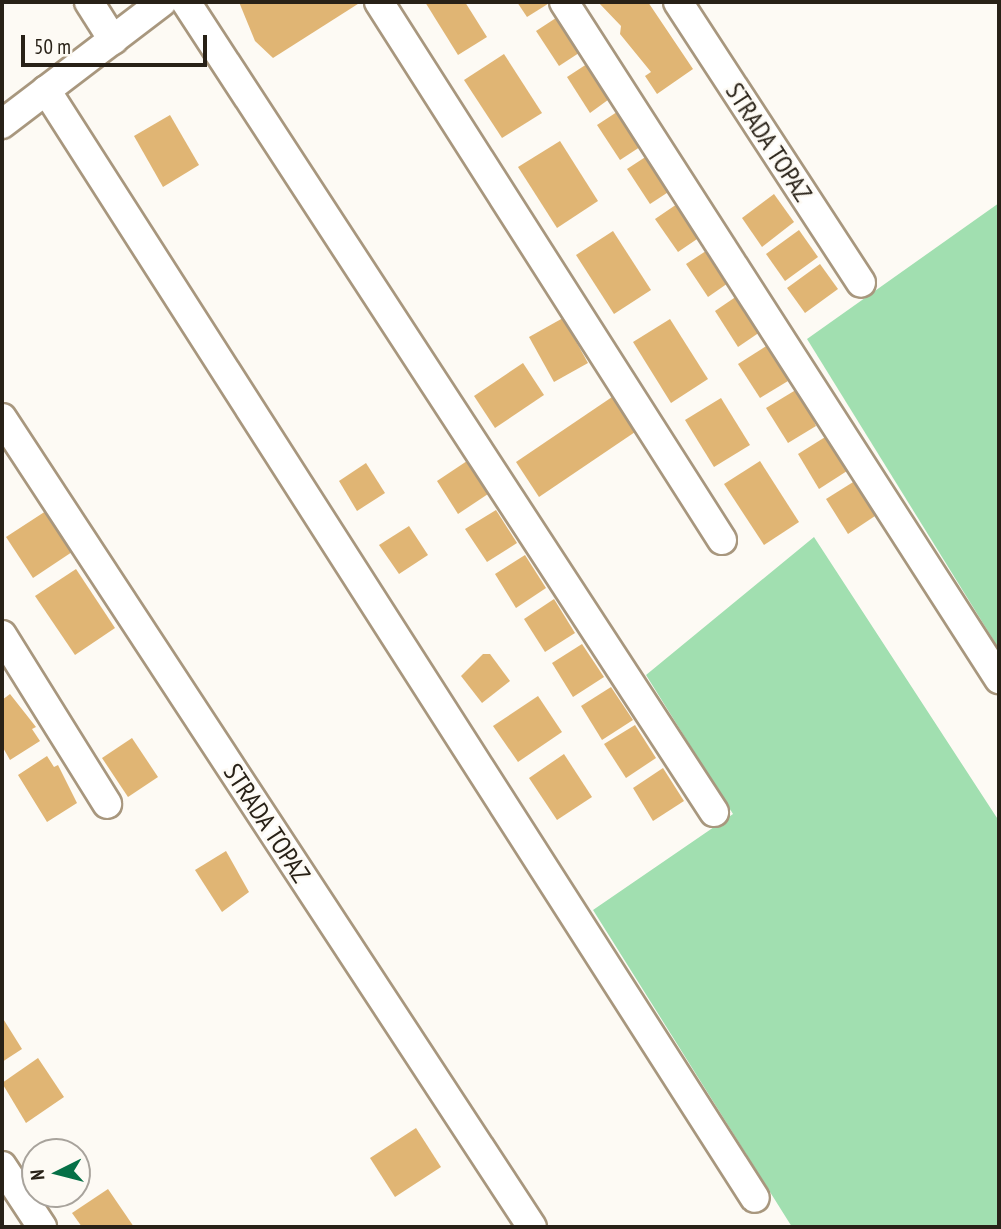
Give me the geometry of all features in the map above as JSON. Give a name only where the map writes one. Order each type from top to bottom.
[{"type":"street","points":[[89,2],[113,40]]},
{"type":"street","points":[[2,124],[162,2]]},
{"type":"street","points":[[186,2],[714,812]]},
{"type":"street","points":[[379,2],[722,540]]},
{"type":"street","points":[[564,2],[999,679]]},
{"type":"street","name":"STRADA TOPAZ","points":[[678,2],[861,282]]},
{"type":"street","points":[[46,90],[755,1198]]},
{"type":"street","name":"STRADA TOPAZ","points":[[2,418],[532,1227]]},
{"type":"street","points":[[2,635],[107,804]]},
{"type":"street","points":[[2,1166],[41,1227]]},
{"type":"green space","points":[[999,203],[999,649],[807,339]]},
{"type":"green space","points":[[814,537],[999,821],[999,1227],[792,1227],[593,910],[733,814],[646,675]]},
{"type":"building","points":[[239,2],[361,2],[273,58],[255,41]]},
{"type":"building","points":[[425,2],[465,2],[487,37],[458,55]]},
{"type":"building","points":[[517,2],[551,2],[527,17]]},
{"type":"building","points":[[598,2],[648,2],[693,69],[657,94],[645,76],[651,72],[620,34],[621,26]]},
{"type":"building","points":[[559,16],[582,51],[559,66],[536,31]]},
{"type":"building","points":[[504,54],[542,113],[502,138],[464,80]]},
{"type":"building","points":[[590,62],[612,97],[590,113],[567,77]]},
{"type":"building","points":[[620,110],[643,145],[620,160],[597,125]]},
{"type":"building","points":[[170,115],[199,165],[163,187],[134,136]]},
{"type":"building","points":[[560,141],[598,201],[557,228],[518,167]]},
{"type":"building","points":[[650,154],[673,189],[650,204],[627,169]]},
{"type":"building","points":[[774,194],[794,222],[762,247],[742,218]]},
{"type":"building","points":[[680,202],[703,235],[678,252],[655,219]]},
{"type":"building","points":[[799,230],[818,257],[785,281],[766,254]]},
{"type":"building","points":[[613,231],[651,290],[614,314],[576,255]]},
{"type":"building","points":[[709,249],[731,281],[708,297],[686,264]]},
{"type":"building","points":[[820,264],[838,289],[805,313],[787,288]]},
{"type":"building","points":[[737,296],[760,332],[738,347],[715,311]]},
{"type":"building","points":[[563,318],[588,363],[554,382],[529,337]]},
{"type":"building","points":[[670,319],[708,379],[671,403],[633,342]]},
{"type":"building","points":[[771,343],[788,381],[760,398],[738,364]]},
{"type":"building","points":[[523,363],[544,395],[495,428],[474,396]]},
{"type":"building","points":[[799,388],[816,426],[788,443],[766,408]]},
{"type":"building","points":[[615,395],[638,430],[539,497],[516,462]]},
{"type":"building","points":[[721,398],[750,445],[714,467],[685,420]]},
{"type":"building","points":[[830,434],[847,471],[819,489],[798,454]]},
{"type":"building","points":[[467,461],[488,494],[458,514],[437,481]]},
{"type":"building","points":[[760,461],[799,522],[764,545],[724,484]]},
{"type":"building","points":[[366,463],[385,493],[357,511],[339,481]]},
{"type":"building","points":[[858,479],[875,516],[848,534],[826,499]]},
{"type":"building","points":[[49,509],[75,550],[33,578],[6,537]]},
{"type":"building","points":[[496,510],[517,543],[487,562],[465,529]]},
{"type":"building","points":[[409,526],[428,555],[399,574],[379,545]]},
{"type":"building","points":[[525,555],[546,588],[516,608],[495,574]]},
{"type":"building","points":[[76,569],[115,628],[75,655],[35,596]]},
{"type":"building","points":[[554,599],[575,633],[545,652],[524,619]]},
{"type":"building","points":[[582,644],[604,677],[573,697],[552,663]]},
{"type":"building","points":[[483,654],[490,654],[510,681],[482,703],[461,676]]},
{"type":"building","points":[[611,687],[633,720],[602,740],[581,706]]},
{"type":"building","points":[[10,694],[36,727],[32,729],[40,741],[10,760],[2,746],[2,700]]},
{"type":"building","points":[[538,696],[562,732],[518,762],[493,726]]},
{"type":"building","points":[[635,725],[656,758],[626,778],[604,744]]},
{"type":"building","points":[[132,738],[158,777],[128,797],[102,758]]},
{"type":"building","points":[[564,754],[592,797],[557,820],[529,778]]},
{"type":"building","points":[[47,756],[54,767],[58,765],[77,803],[47,822],[18,775]]},
{"type":"building","points":[[663,768],[684,801],[653,821],[633,788]]},
{"type":"building","points":[[226,851],[249,892],[222,912],[195,870]]},
{"type":"building","points":[[2,1017],[22,1049],[2,1062]]},
{"type":"building","points":[[38,1058],[64,1097],[26,1123],[2,1083]]},
{"type":"building","points":[[416,1128],[441,1167],[395,1197],[370,1158]]},
{"type":"building","points":[[108,1189],[134,1227],[82,1227],[72,1213],[80,1208],[91,1208],[91,1200]]}]
